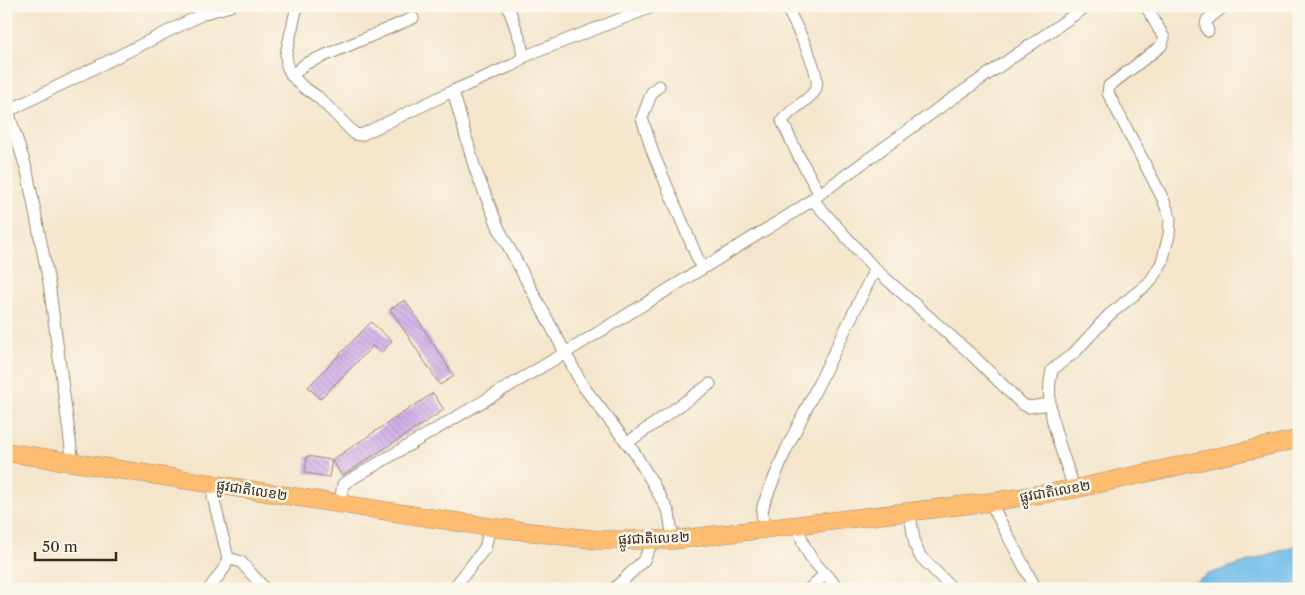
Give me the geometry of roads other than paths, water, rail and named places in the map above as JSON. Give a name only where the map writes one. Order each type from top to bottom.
[{"type":"highway","name":"ផ្លូវជាតិលេខ២","points":[[6,452],[215,485],[340,502],[490,527],[598,540],[673,540],[909,510],[990,502],[1074,489],[1299,438]]},
{"type":"street","points":[[72,463],[49,283],[27,171],[7,108],[204,10],[230,6]]},
{"type":"street","points":[[297,6],[286,54],[287,66],[292,76],[303,87],[318,97],[355,134],[361,135],[452,91],[515,64],[523,57],[633,10],[654,6]]},
{"type":"street","points":[[508,6],[521,44],[523,57]]},
{"type":"street","points":[[786,6],[812,62],[818,81],[816,91],[782,121],[815,196],[875,269],[971,354],[1022,404],[1029,407],[1043,405]]},
{"type":"street","points":[[340,502],[343,484],[774,225],[1087,6]]},
{"type":"street","points":[[1074,489],[1052,419],[1049,392],[1052,370],[1075,352],[1109,315],[1150,282],[1162,262],[1169,235],[1170,218],[1163,199],[1108,93],[1109,86],[1161,46],[1164,38],[1146,6]]},
{"type":"street","points":[[1208,32],[1206,20],[1224,6]]},
{"type":"street","points":[[292,76],[305,64],[413,18]]},
{"type":"street","points":[[659,86],[652,92],[642,118],[653,153],[702,270]]},
{"type":"street","points":[[452,91],[475,169],[499,229],[583,386],[634,452],[669,513],[673,540]]},
{"type":"street","points":[[764,529],[762,512],[764,503],[785,452],[875,269]]},
{"type":"street","points":[[627,443],[710,384]]},
{"type":"street","points":[[209,589],[225,567],[228,558],[213,497],[215,485]]},
{"type":"street","points":[[990,502],[1034,587]]},
{"type":"street","points":[[909,510],[915,545],[920,556],[953,589]]},
{"type":"street","points":[[799,525],[800,539],[807,551],[840,589]]},
{"type":"street","points":[[453,589],[485,548],[490,527]]},
{"type":"street","points":[[614,589],[644,560],[653,540]]},
{"type":"street","points":[[228,558],[242,562],[265,589]]},
{"type":"street","points":[[810,589],[825,574]]},
{"type":"water","points":[[1299,546],[1299,584],[1269,589],[1182,589],[1209,574]]}]
